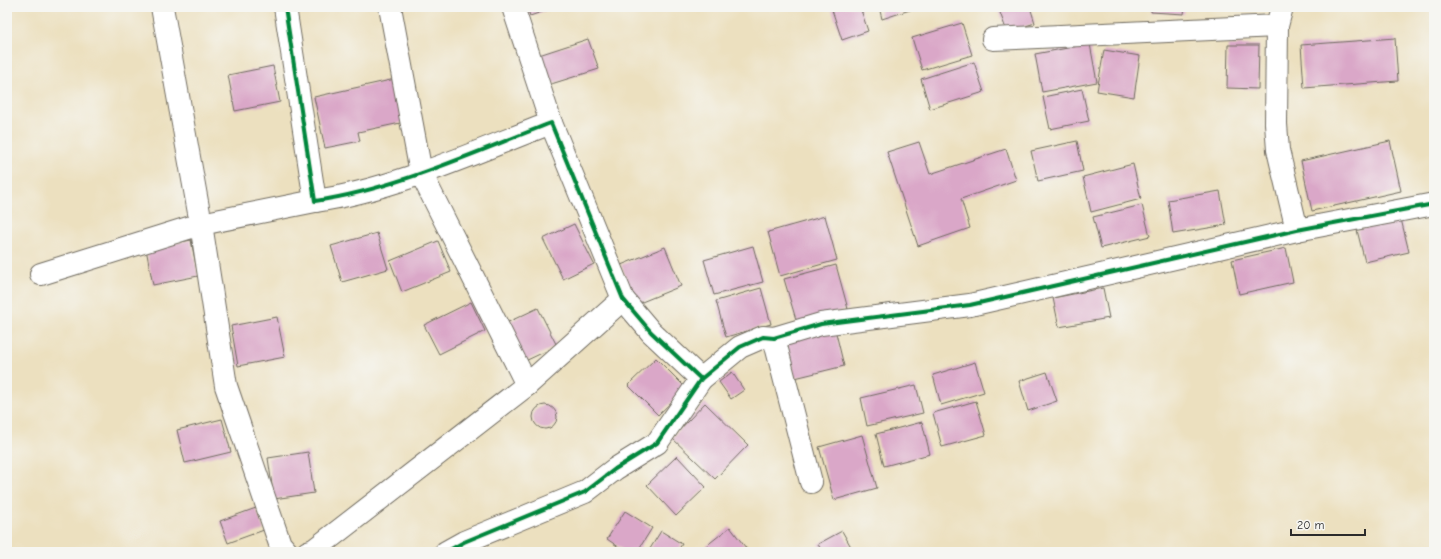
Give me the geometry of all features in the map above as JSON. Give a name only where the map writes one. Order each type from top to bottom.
[{"type":"street","points":[[162,7],[201,224],[226,386],[280,544],[287,552]]},
{"type":"street","points":[[285,7],[316,201]]},
{"type":"street","points":[[390,7],[421,172],[527,385]]},
{"type":"street","points":[[513,7],[551,123],[622,300],[650,332],[701,379]]},
{"type":"street","points":[[993,39],[1280,16],[1276,124],[1278,150],[1297,230]]},
{"type":"street","points":[[41,274],[201,224],[316,201],[345,197],[421,172],[551,123]]},
{"type":"street","points":[[459,549],[585,492],[598,484],[615,469],[657,443],[701,379],[740,347],[763,337],[774,338],[821,324],[970,306],[1297,230],[1434,204]]},
{"type":"street","points":[[308,552],[314,550],[527,385],[622,300]]},
{"type":"street","points":[[774,338],[811,482]]},
{"type":"building","points":[[527,7],[556,7],[530,16]]},
{"type":"building","points":[[831,7],[860,7],[868,31],[842,40]]},
{"type":"building","points":[[879,7],[919,7],[882,19]]},
{"type":"building","points":[[998,7],[1030,7],[1035,23],[1007,32]]},
{"type":"building","points":[[1128,7],[1143,7],[1143,10]]},
{"type":"building","points":[[1151,7],[1185,7],[1184,14],[1151,12]]},
{"type":"building","points":[[962,23],[972,55],[922,70],[912,38]]},
{"type":"building","points":[[1395,38],[1398,81],[1304,88],[1301,45]]},
{"type":"building","points":[[588,39],[599,69],[548,85],[539,55]]},
{"type":"building","points":[[1090,44],[1097,82],[1042,92],[1035,54]]},
{"type":"building","points":[[1228,45],[1259,45],[1258,89],[1227,88]]},
{"type":"building","points":[[1104,50],[1140,56],[1134,97],[1097,91]]},
{"type":"building","points":[[974,62],[984,92],[930,109],[921,79]]},
{"type":"building","points":[[273,66],[280,102],[235,111],[228,75]]},
{"type":"building","points":[[395,79],[405,122],[358,132],[360,141],[325,148],[314,97]]},
{"type":"building","points":[[1082,89],[1089,121],[1050,129],[1043,97]]},
{"type":"building","points":[[1077,141],[1083,171],[1038,181],[1031,151]]},
{"type":"building","points":[[1390,141],[1401,191],[1312,211],[1301,161]]},
{"type":"building","points":[[919,142],[930,174],[1006,149],[1016,180],[961,199],[970,228],[918,246],[887,152]]},
{"type":"building","points":[[1133,164],[1141,199],[1091,212],[1083,177]]},
{"type":"building","points":[[1220,191],[1226,225],[1173,234],[1168,200]]},
{"type":"building","points":[[1142,205],[1150,236],[1101,248],[1093,217]]},
{"type":"building","points":[[825,216],[837,260],[780,276],[768,232]]},
{"type":"building","points":[[1401,219],[1409,252],[1365,262],[1357,230]]},
{"type":"building","points":[[574,224],[594,264],[563,279],[543,239]]},
{"type":"building","points":[[377,233],[388,269],[342,282],[331,246]]},
{"type":"building","points":[[191,240],[198,276],[153,285],[146,249]]},
{"type":"building","points":[[438,241],[451,272],[402,292],[390,261]]},
{"type":"building","points":[[753,246],[763,282],[714,295],[704,260]]},
{"type":"building","points":[[665,247],[681,286],[637,304],[621,265]]},
{"type":"building","points":[[1286,248],[1293,282],[1239,294],[1232,260]]},
{"type":"building","points":[[836,265],[848,309],[797,323],[784,279]]},
{"type":"building","points":[[761,288],[771,324],[726,337],[716,301]]},
{"type":"building","points":[[1103,288],[1109,318],[1059,327],[1053,298]]},
{"type":"building","points":[[471,302],[485,331],[439,354],[424,325]]},
{"type":"building","points":[[538,308],[557,346],[523,362],[504,324]]},
{"type":"building","points":[[277,317],[285,357],[238,366],[231,326]]},
{"type":"building","points":[[835,329],[844,366],[795,378],[786,341]]},
{"type":"building","points":[[656,358],[686,388],[658,415],[628,385]]},
{"type":"building","points":[[975,362],[984,392],[941,405],[933,375]]},
{"type":"building","points":[[732,372],[744,390],[731,399],[719,382]]},
{"type":"building","points":[[1047,372],[1057,401],[1028,411],[1019,381]]},
{"type":"building","points":[[916,385],[923,413],[867,426],[861,398]]},
{"type":"building","points":[[976,401],[986,435],[942,447],[933,413]]},
{"type":"building","points":[[705,403],[748,445],[715,479],[672,438]]},
{"type":"building","points":[[540,405],[550,405],[557,412],[557,422],[550,429],[540,429],[533,422],[533,412]]},
{"type":"building","points":[[222,419],[231,452],[185,463],[177,430]]},
{"type":"building","points":[[922,422],[930,454],[884,466],[876,434]]},
{"type":"building","points":[[862,435],[877,488],[834,500],[819,447]]},
{"type":"building","points":[[308,452],[314,493],[274,499],[268,458]]},
{"type":"building","points":[[677,456],[706,487],[676,516],[647,485]]},
{"type":"building","points":[[256,508],[264,530],[228,543],[220,521]]},
{"type":"building","points":[[625,511],[652,528],[637,552],[626,552],[607,539]]},
{"type":"building","points":[[730,527],[749,552],[703,552],[701,550]]},
{"type":"building","points":[[661,531],[682,544],[677,552],[648,552]]},
{"type":"building","points":[[842,531],[854,552],[822,552],[818,544]]},
{"type":"cycle path","points":[[285,7],[315,201],[345,196],[405,179],[551,123],[623,299],[651,332],[701,379]]},
{"type":"cycle path","points":[[446,552],[464,542],[585,492],[615,469],[657,443],[701,379],[740,347],[763,337],[774,338],[821,324],[970,305],[1297,230],[1434,204]]}]
